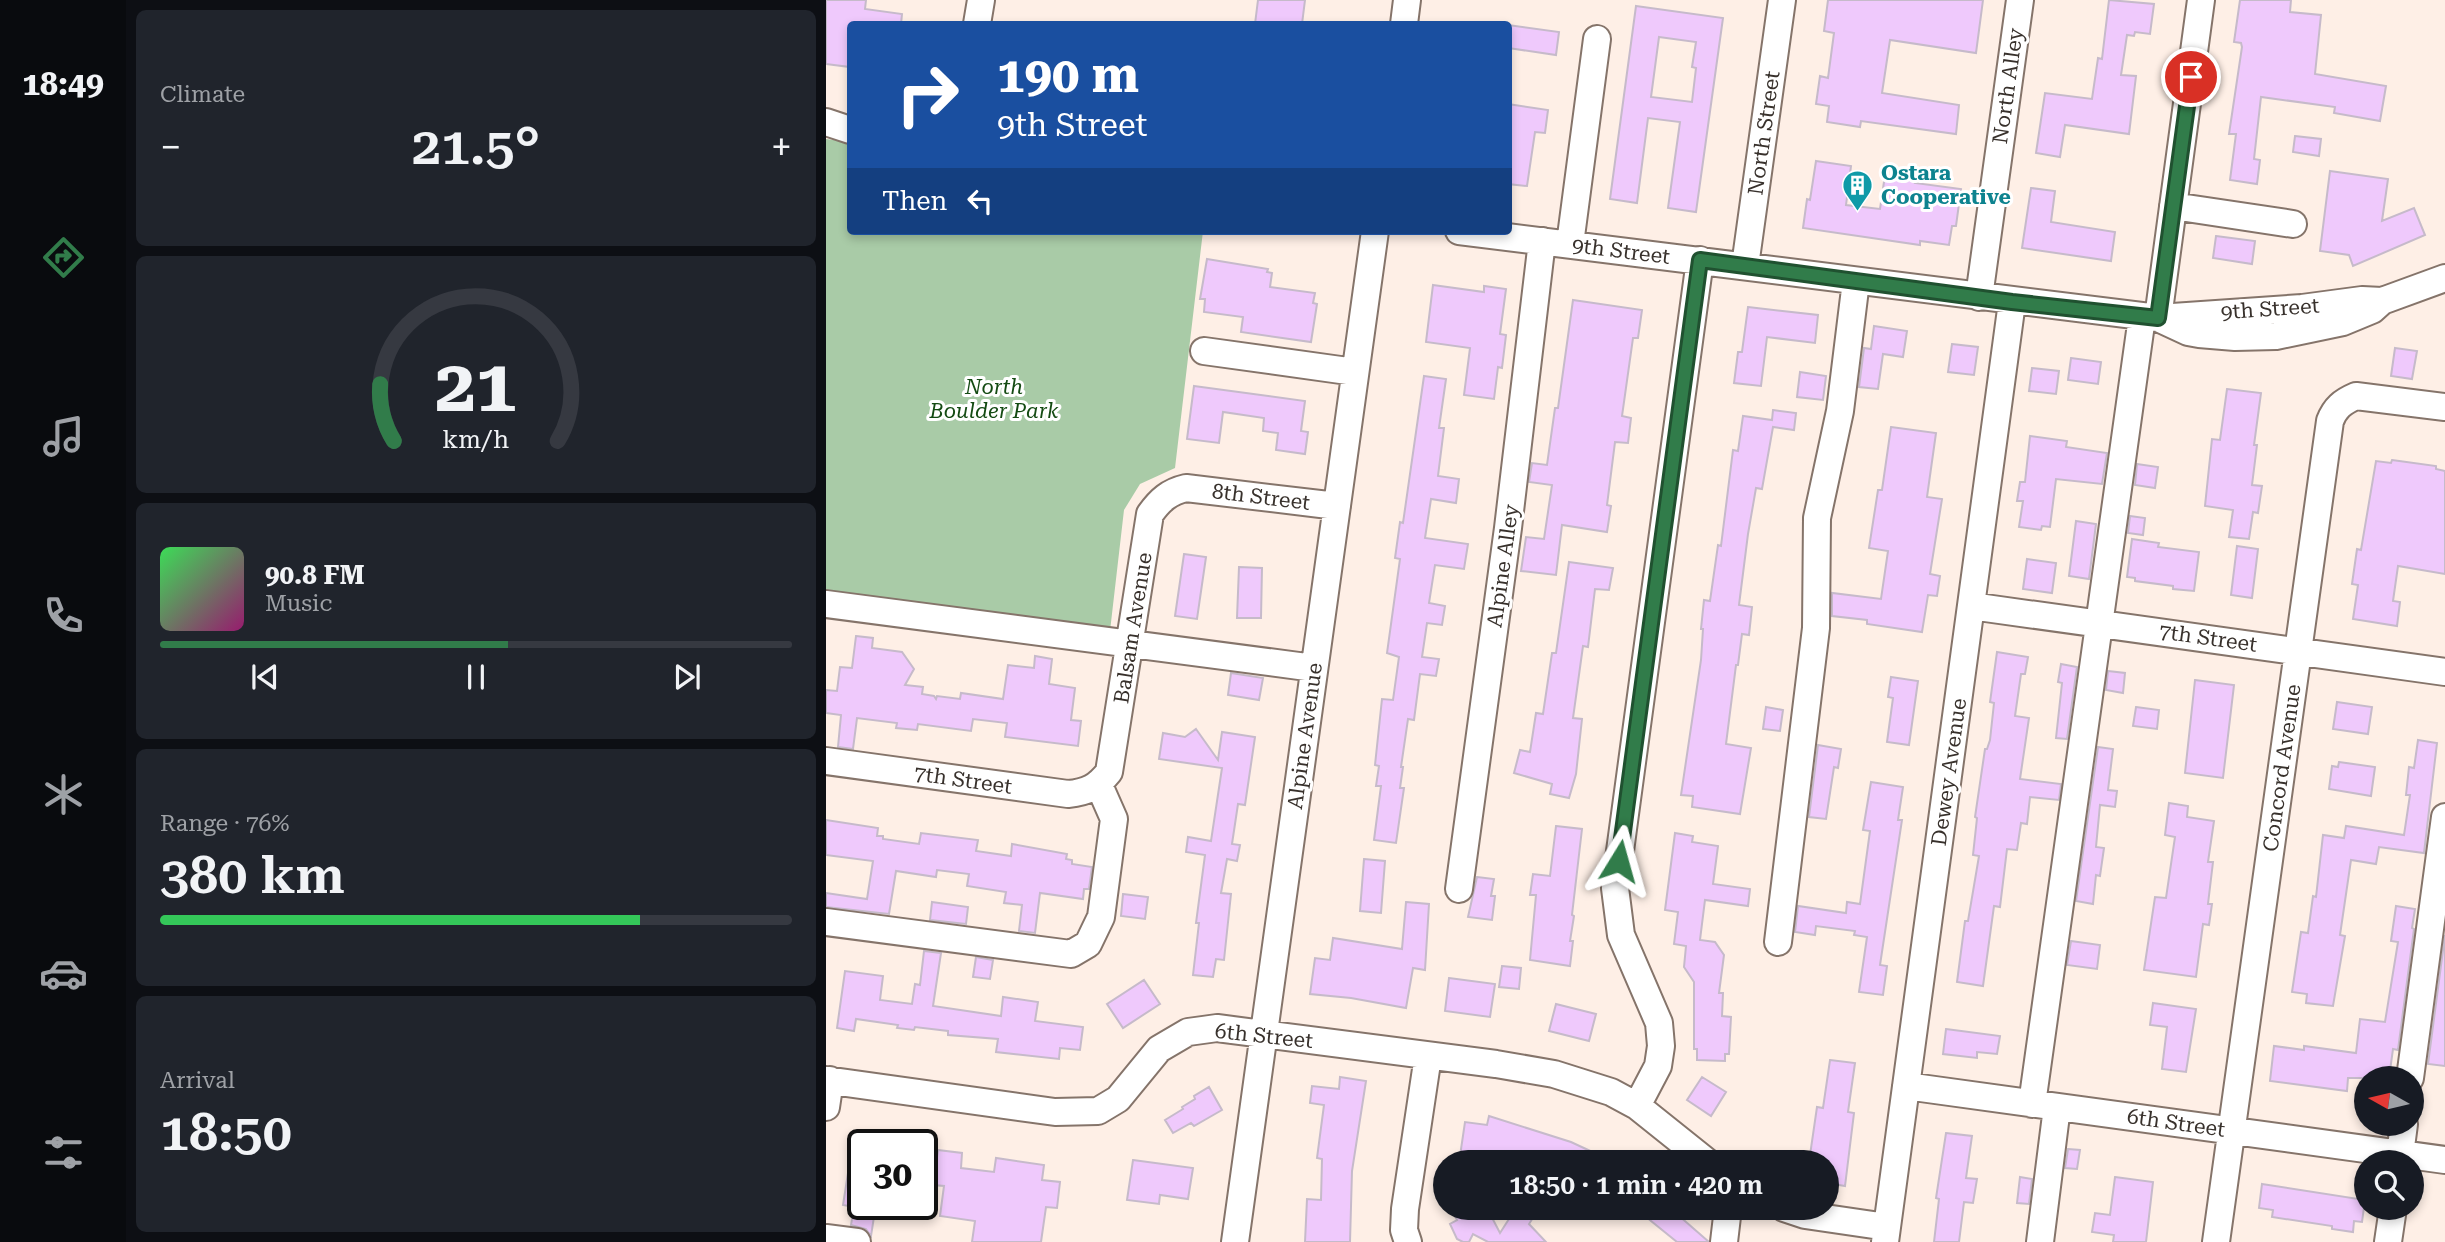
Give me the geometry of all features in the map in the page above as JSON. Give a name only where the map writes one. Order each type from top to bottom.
[{"type":"street","points":[[978,21],[981,0]]},
{"type":"street","points":[[1404,21],[1407,0]]},
{"type":"street","name":"North Street","points":[[1745,266],[1782,0]]},
{"type":"street","name":"North Alley","points":[[1979,297],[2020,0]]},
{"type":"street","points":[[2040,1242],[2045,1105],[2098,624],[2150,317],[2173,206],[2201,0]]},
{"type":"street","points":[[1570,244],[1597,39]]},
{"type":"street","points":[[826,111],[847,110]]},
{"type":"street","points":[[826,122],[847,129]]},
{"type":"street","points":[[2173,206],[2293,224]]},
{"type":"street","name":"Alpine Avenue","points":[[1234,1242],[1374,235]]},
{"type":"street","name":"9th Street","points":[[1492,235],[2012,302],[2150,317],[2302,308],[2362,300],[2382,301],[2445,278]]},
{"type":"street","name":"Alpine Alley","points":[[1459,889],[1508,528],[1542,241]]},
{"type":"street","points":[[1637,1106],[1658,1066],[1661,1046],[1659,1023],[1621,935],[1615,888],[1700,260]]},
{"type":"street","points":[[1778,942],[1816,628],[1817,518],[1840,411],[1856,281]]},
{"type":"street","name":"Dewey Avenue","points":[[1886,1234],[2012,302]]},
{"type":"street","points":[[1204,351],[1355,372]]},
{"type":"street","name":"Concord Avenue","points":[[2216,1242],[2330,421],[2343,401],[2356,396],[2445,407]]},
{"type":"street","name":"8th Street","points":[[1185,488],[1337,506]]},
{"type":"street","name":"Balsam Avenue","points":[[1099,785],[1109,772],[1150,514],[1160,500],[1175,490],[1185,488]]},
{"type":"street","points":[[826,604],[1314,668]]},
{"type":"street","name":"7th Street","points":[[1971,606],[2445,672]]},
{"type":"street","name":"7th Street","points":[[826,761],[1068,794],[1085,792],[1099,785]]},
{"type":"street","points":[[826,922],[1071,954],[1088,944],[1101,917],[1114,819],[1099,785]]},
{"type":"street","points":[[2412,1066],[2445,817]]},
{"type":"street","name":"6th Street","points":[[828,1080],[1055,1112],[1098,1111],[1118,1099],[1159,1049],[1188,1032],[1217,1028],[1554,1074],[1611,1092],[1637,1106],[1692,1150]]},
{"type":"street","points":[[1408,1242],[1404,1230],[1405,1209],[1428,1056]]},
{"type":"street","points":[[826,1107],[828,1080]]},
{"type":"street","name":"6th Street","points":[[1906,1086],[2354,1151]]},
{"type":"street","name":"6th Street","points":[[2424,1159],[2445,1160]]},
{"type":"street","points":[[1724,1242],[1727,1220]]},
{"type":"street","points":[[1826,1220],[1886,1234]]},
{"type":"street","points":[[2388,1242],[2391,1220]]},
{"type":"street","points":[[826,1238],[857,1242]]},
{"type":"green space","name":"North Boulder Park","points":[[826,139],[847,142],[847,235],[1203,235],[1175,468],[1140,484],[1124,510],[1110,631],[826,592]]},
{"type":"building","points":[[826,0],[866,0],[865,9],[902,14],[901,21],[847,21],[847,67],[826,64]]},
{"type":"building","points":[[1258,0],[1305,0],[1302,21],[1255,21]]},
{"type":"building","points":[[1828,0],[1983,0],[1976,53],[1890,40],[1882,93],[1959,105],[1956,134],[1861,121],[1860,127],[1827,122],[1829,106],[1816,104],[1820,76],[1828,78],[1834,33],[1824,31]]},
{"type":"building","points":[[2109,0],[2154,4],[2150,34],[2135,32],[2134,36],[2127,35],[2121,75],[2136,76],[2129,134],[2065,125],[2060,157],[2036,153],[2045,93],[2092,99],[2098,58],[2102,59]]},
{"type":"building","points":[[2240,0],[2291,0],[2290,12],[2321,15],[2315,74],[2386,86],[2380,121],[2334,113],[2335,107],[2261,97],[2254,159],[2260,160],[2257,184],[2230,180],[2236,134],[2229,134],[2242,47],[2241,43],[2234,42]]},
{"type":"building","points":[[1636,6],[1723,18],[1696,212],[1668,208],[1680,122],[1648,118],[1637,203],[1610,199]],"holes":[[[1659,37],[1696,42],[1692,67],[1696,68],[1692,102],[1651,97]]]},
{"type":"building","points":[[1512,26],[1559,32],[1556,55],[1512,49]]},
{"type":"building","points":[[1512,105],[1548,110],[1545,133],[1535,132],[1527,186],[1512,184]]},
{"type":"building","points":[[2295,136],[2321,139],[2319,156],[2293,152]]},
{"type":"building","points":[[1816,161],[1851,166],[1846,205],[1880,209],[1885,175],[1916,180],[1915,183],[1961,189],[1956,226],[1952,226],[1949,245],[1920,241],[1920,245],[1803,228]]},
{"type":"building","points":[[2330,171],[2388,179],[2382,221],[2414,208],[2425,235],[2353,266],[2349,255],[2320,251]]},
{"type":"building","points":[[2031,188],[2055,191],[2051,222],[2115,232],[2111,261],[2022,248]]},
{"type":"building","points":[[2216,236],[2255,241],[2252,264],[2213,258]]},
{"type":"building","points":[[1207,259],[1268,269],[1267,272],[1272,273],[1270,287],[1315,293],[1313,303],[1317,304],[1311,342],[1241,332],[1243,317],[1204,312],[1205,299],[1200,299]]},
{"type":"building","points":[[1433,285],[1484,292],[1484,286],[1506,289],[1500,334],[1506,335],[1502,368],[1498,367],[1494,399],[1464,395],[1470,348],[1426,342]]},
{"type":"building","points":[[1573,300],[1642,310],[1638,338],[1633,338],[1622,416],[1631,418],[1628,443],[1615,442],[1607,505],[1611,506],[1607,532],[1562,525],[1556,575],[1521,571],[1526,537],[1544,539],[1552,485],[1529,482],[1532,463],[1547,465]]},
{"type":"building","points":[[1748,307],[1818,315],[1815,343],[1767,337],[1761,386],[1734,383],[1738,352],[1742,352]]},
{"type":"building","points":[[1874,326],[1907,331],[1903,357],[1883,354],[1878,389],[1859,387],[1864,348],[1871,349]]},
{"type":"building","points":[[1952,344],[1978,347],[1974,375],[1948,372]]},
{"type":"building","points":[[2395,348],[2417,351],[2412,379],[2391,376]]},
{"type":"building","points":[[2071,358],[2101,362],[2098,384],[2068,380]]},
{"type":"building","points":[[2032,368],[2059,371],[2056,394],[2029,391]]},
{"type":"building","points":[[1800,372],[1826,376],[1823,400],[1797,397]]},
{"type":"building","points":[[1424,376],[1446,379],[1439,428],[1444,428],[1438,476],[1459,479],[1456,503],[1431,499],[1425,538],[1468,544],[1464,569],[1435,565],[1429,603],[1445,606],[1442,625],[1427,623],[1422,657],[1439,659],[1436,676],[1420,674],[1414,720],[1408,719],[1401,767],[1400,788],[1404,788],[1396,843],[1374,840],[1381,786],[1376,786],[1379,766],[1375,765],[1382,699],[1393,700],[1399,657],[1387,653],[1400,559],[1395,558],[1400,522],[1403,523]]},
{"type":"building","points":[[1194,386],[1305,401],[1301,431],[1308,432],[1305,454],[1276,450],[1278,433],[1263,431],[1264,418],[1223,412],[1219,443],[1187,439]]},
{"type":"building","points":[[2227,389],[2261,393],[2252,485],[2262,486],[2258,513],[2253,512],[2249,539],[2229,537],[2233,510],[2205,506],[2212,439],[2220,440]]},
{"type":"building","points":[[1773,410],[1796,413],[1794,430],[1773,427],[1762,489],[1756,488],[1748,534],[1739,605],[1752,607],[1749,635],[1742,634],[1736,665],[1726,744],[1751,748],[1740,814],[1692,807],[1693,796],[1681,795],[1701,660],[1704,600],[1710,601],[1718,545],[1721,546],[1733,450],[1738,451],[1743,416],[1772,420]]},
{"type":"building","points":[[1891,427],[1936,433],[1927,497],[1942,499],[1930,574],[1940,576],[1937,596],[1928,595],[1922,632],[1867,624],[1867,620],[1832,616],[1832,593],[1881,599],[1888,551],[1869,548],[1878,490],[1882,490]]},
{"type":"building","points":[[2030,436],[2067,441],[2066,447],[2107,453],[2102,484],[2056,479],[2050,527],[2042,526],[2041,530],[2019,527],[2023,501],[2017,501],[2020,482],[2025,482]]},
{"type":"building","points":[[2392,460],[2436,466],[2436,469],[2445,471],[2445,574],[2398,566],[2393,601],[2400,602],[2397,626],[2353,619],[2358,585],[2352,584],[2357,549],[2361,550],[2376,461],[2391,463]]},
{"type":"building","points":[[2137,464],[2158,467],[2155,488],[2135,485]]},
{"type":"building","points":[[2130,516],[2145,518],[2143,535],[2128,533]]},
{"type":"building","points":[[2076,521],[2096,524],[2089,579],[2069,576]]},
{"type":"building","points":[[2132,539],[2159,543],[2158,547],[2199,552],[2194,591],[2173,589],[2173,586],[2135,581],[2135,578],[2127,577]]},
{"type":"building","points":[[2237,546],[2258,549],[2252,598],[2231,595]]},
{"type":"building","points":[[1184,554],[1206,557],[1197,619],[1175,616]]},
{"type":"building","points":[[2027,559],[2056,563],[2052,593],[2023,589]]},
{"type":"building","points":[[1569,562],[1613,568],[1609,590],[1595,589],[1588,647],[1583,646],[1573,718],[1582,719],[1576,774],[1569,798],[1550,794],[1552,784],[1514,773],[1520,750],[1530,752],[1536,713],[1543,714],[1552,653],[1556,653]]},
{"type":"building","points":[[1239,567],[1262,568],[1261,618],[1237,618]]},
{"type":"building","points":[[856,636],[873,638],[872,648],[902,652],[914,669],[905,685],[923,687],[922,694],[934,696],[936,699],[937,696],[960,699],[961,693],[1003,699],[1008,665],[1034,668],[1035,656],[1052,659],[1049,684],[1075,688],[1071,720],[1081,721],[1078,746],[1005,737],[1007,723],[973,719],[971,731],[918,724],[917,730],[896,728],[897,723],[857,718],[853,749],[838,747],[841,715],[826,713],[826,690],[837,691],[840,667],[852,668]]},
{"type":"building","points":[[1997,652],[2028,657],[2025,674],[2021,674],[2015,716],[2029,718],[2020,779],[2061,784],[2059,800],[2030,797],[2027,824],[2021,823],[2017,850],[2007,849],[2000,907],[1994,906],[1983,986],[1957,982],[1965,921],[1968,921],[1979,856],[1973,855],[1975,817],[1985,749],[1990,740],[1994,703],[1990,702]]},
{"type":"building","points":[[2061,664],[2077,667],[2067,739],[2056,738],[2062,683],[2058,682]]},
{"type":"building","points":[[2108,671],[2125,673],[2123,693],[2106,690]]},
{"type":"building","points":[[1231,673],[1263,678],[1259,700],[1228,695]]},
{"type":"building","points":[[1891,677],[1918,681],[1909,745],[1887,742],[1893,698],[1888,697]]},
{"type":"building","points":[[2195,680],[2234,685],[2223,778],[2185,773]]},
{"type":"building","points":[[2337,702],[2372,707],[2368,734],[2333,729]]},
{"type":"building","points":[[1766,707],[1783,710],[1780,731],[1763,729]]},
{"type":"building","points":[[2136,707],[2159,710],[2157,729],[2133,726]]},
{"type":"building","points":[[1196,729],[1218,760],[1222,732],[1255,737],[1245,805],[1238,804],[1232,844],[1240,845],[1237,861],[1227,859],[1221,893],[1231,894],[1224,960],[1216,959],[1213,977],[1193,975],[1199,923],[1196,923],[1205,855],[1186,852],[1188,837],[1211,841],[1222,768],[1159,759],[1163,733],[1185,737]]},
{"type":"building","points":[[2418,740],[2437,743],[2424,853],[2379,847],[2376,864],[2351,860],[2340,935],[2345,936],[2333,1006],[2306,1003],[2307,994],[2292,992],[2301,932],[2308,933],[2313,896],[2316,897],[2323,835],[2344,838],[2346,826],[2404,835],[2410,795],[2406,795],[2409,767],[2414,768]]},
{"type":"building","points":[[1818,745],[1841,749],[1838,768],[1834,767],[1826,819],[1809,817]]},
{"type":"building","points":[[2098,747],[2113,749],[2108,790],[2117,791],[2115,807],[2100,805],[2096,847],[2104,848],[2100,876],[2096,875],[2093,904],[2076,901]]},
{"type":"building","points":[[2339,762],[2375,767],[2371,796],[2329,789],[2332,766],[2338,767]]},
{"type":"building","points":[[1871,782],[1903,787],[1898,820],[1902,820],[1880,965],[1887,966],[1883,995],[1859,992],[1867,937],[1854,935],[1855,931],[1816,926],[1815,935],[1795,932],[1798,906],[1846,913],[1847,902],[1860,904],[1870,831],[1863,830]]},
{"type":"building","points":[[2169,803],[2188,806],[2187,817],[2214,821],[2208,862],[2213,862],[2208,904],[2212,904],[2209,925],[2203,924],[2196,977],[2144,970],[2155,897],[2166,898],[2175,837],[2165,835]]},
{"type":"building","points":[[826,820],[878,828],[877,836],[883,836],[883,839],[919,844],[921,833],[978,840],[976,851],[1011,856],[1012,844],[1067,854],[1066,859],[1072,860],[1072,864],[1092,867],[1089,889],[1084,889],[1083,899],[1040,893],[1035,933],[1019,931],[1022,905],[1004,903],[1006,892],[967,886],[969,874],[937,870],[936,877],[896,871],[889,914],[826,907],[826,893],[867,899],[873,861],[826,855]]},
{"type":"building","points":[[1556,826],[1582,829],[1572,915],[1570,966],[1530,960],[1536,895],[1530,895],[1533,874],[1550,876]]},
{"type":"building","points":[[1675,833],[1693,836],[1692,842],[1718,846],[1713,884],[1750,889],[1748,906],[1705,900],[1700,940],[1715,942],[1724,955],[1719,993],[1723,993],[1722,1016],[1731,1017],[1729,1054],[1725,1054],[1725,1061],[1697,1060],[1697,1049],[1694,1049],[1694,982],[1684,967],[1686,946],[1674,944],[1678,912],[1665,910]]},
{"type":"building","points":[[1364,859],[1385,861],[1381,913],[1360,911]]},
{"type":"building","points":[[1477,877],[1494,879],[1491,896],[1495,896],[1492,920],[1468,917]]},
{"type":"building","points":[[1123,894],[1148,897],[1145,919],[1121,916]]},
{"type":"building","points":[[932,902],[968,907],[966,924],[930,920]]},
{"type":"building","points":[[1406,902],[1429,904],[1425,970],[1413,968],[1406,1008],[1310,994],[1315,958],[1330,960],[1333,938],[1402,949]]},
{"type":"building","points":[[2396,906],[2415,909],[2398,1050],[2393,1049],[2391,1066],[2354,1066],[2354,1078],[2348,1078],[2347,1091],[2270,1081],[2274,1046],[2304,1050],[2304,1046],[2356,1053],[2360,1019],[2385,1022],[2398,942],[2391,941]]},
{"type":"building","points":[[2445,935],[2445,1066],[2428,1064]]},
{"type":"building","points":[[2071,941],[2100,945],[2097,969],[2067,965]]},
{"type":"building","points":[[924,951],[941,953],[933,1006],[1001,1016],[1003,997],[1038,1002],[1035,1021],[1083,1027],[1080,1050],[1060,1048],[1059,1059],[996,1052],[998,1039],[948,1035],[948,1031],[897,1028],[898,1025],[856,1019],[854,1031],[837,1028],[845,971],[883,976],[880,1000],[912,1004],[915,984],[920,985]]},
{"type":"building","points":[[976,957],[993,960],[990,979],[973,977]]},
{"type":"building","points":[[1502,966],[1521,968],[1519,989],[1499,987]]},
{"type":"building","points":[[1449,978],[1495,984],[1490,1017],[1445,1011]]},
{"type":"building","points":[[1144,980],[1160,1004],[1123,1028],[1107,1004]]},
{"type":"building","points":[[2153,1003],[2196,1009],[2186,1072],[2162,1069],[2167,1027],[2150,1025]]},
{"type":"building","points":[[1556,1004],[1596,1014],[1589,1041],[1549,1031]]},
{"type":"building","points":[[1946,1029],[2000,1036],[1997,1054],[1977,1052],[1977,1058],[1943,1054]]},
{"type":"building","points":[[1830,1060],[1855,1063],[1848,1112],[1854,1113],[1845,1186],[1839,1185],[1839,1150],[1811,1150],[1817,1107],[1823,1108]]},
{"type":"building","points":[[1340,1077],[1366,1081],[1352,1171],[1350,1242],[1305,1242],[1307,1199],[1321,1200],[1322,1159],[1317,1158],[1324,1105],[1310,1103],[1312,1086],[1339,1089]]},
{"type":"building","points":[[1702,1077],[1726,1092],[1711,1116],[1687,1100]]},
{"type":"building","points":[[1209,1087],[1222,1110],[1194,1126],[1191,1123],[1173,1133],[1165,1120]]},
{"type":"building","points":[[1489,1116],[1588,1150],[1461,1150],[1465,1122],[1487,1125]]},
{"type":"building","points":[[1946,1133],[1972,1136],[1966,1178],[1977,1179],[1973,1203],[1964,1202],[1959,1242],[1934,1242],[1939,1199],[1936,1198]]},
{"type":"building","points":[[2068,1149],[2080,1150],[2077,1169],[2065,1168]]},
{"type":"building","points":[[938,1150],[962,1153],[961,1168],[994,1172],[996,1158],[1044,1165],[1042,1180],[1060,1182],[1057,1208],[1046,1207],[1041,1242],[972,1242],[975,1221],[940,1216],[944,1186],[938,1185]]},
{"type":"building","points":[[1133,1160],[1193,1168],[1188,1199],[1160,1195],[1159,1204],[1127,1200]]},
{"type":"building","points":[[2020,1177],[2032,1179],[2029,1204],[2017,1203]]},
{"type":"building","points":[[2115,1177],[2153,1182],[2146,1242],[2113,1242],[2114,1235],[2092,1232],[2095,1213],[2110,1215]]},
{"type":"building","points":[[847,1179],[847,1206],[843,1205]]},
{"type":"building","points":[[2262,1184],[2354,1198],[2354,1220],[2362,1220],[2354,1221],[2353,1232],[2272,1217],[2273,1210],[2259,1208]]},
{"type":"building","points":[[852,1220],[874,1220],[871,1236],[866,1229],[851,1225]]},
{"type":"building","points":[[1457,1220],[1493,1220],[1500,1233],[1508,1220],[1532,1220],[1529,1224],[1546,1242],[1488,1242],[1473,1234],[1469,1242],[1463,1242],[1457,1239],[1450,1224]]},
{"type":"building","points":[[1650,1220],[1684,1220],[1709,1242],[1677,1242]]},
{"type":"place","name":"Ostara Cooperative","points":[[1858,212]]},
{"type":"route","points":[[1619,861],[1700,260],[2012,302],[2158,318],[2191,77]]}]
